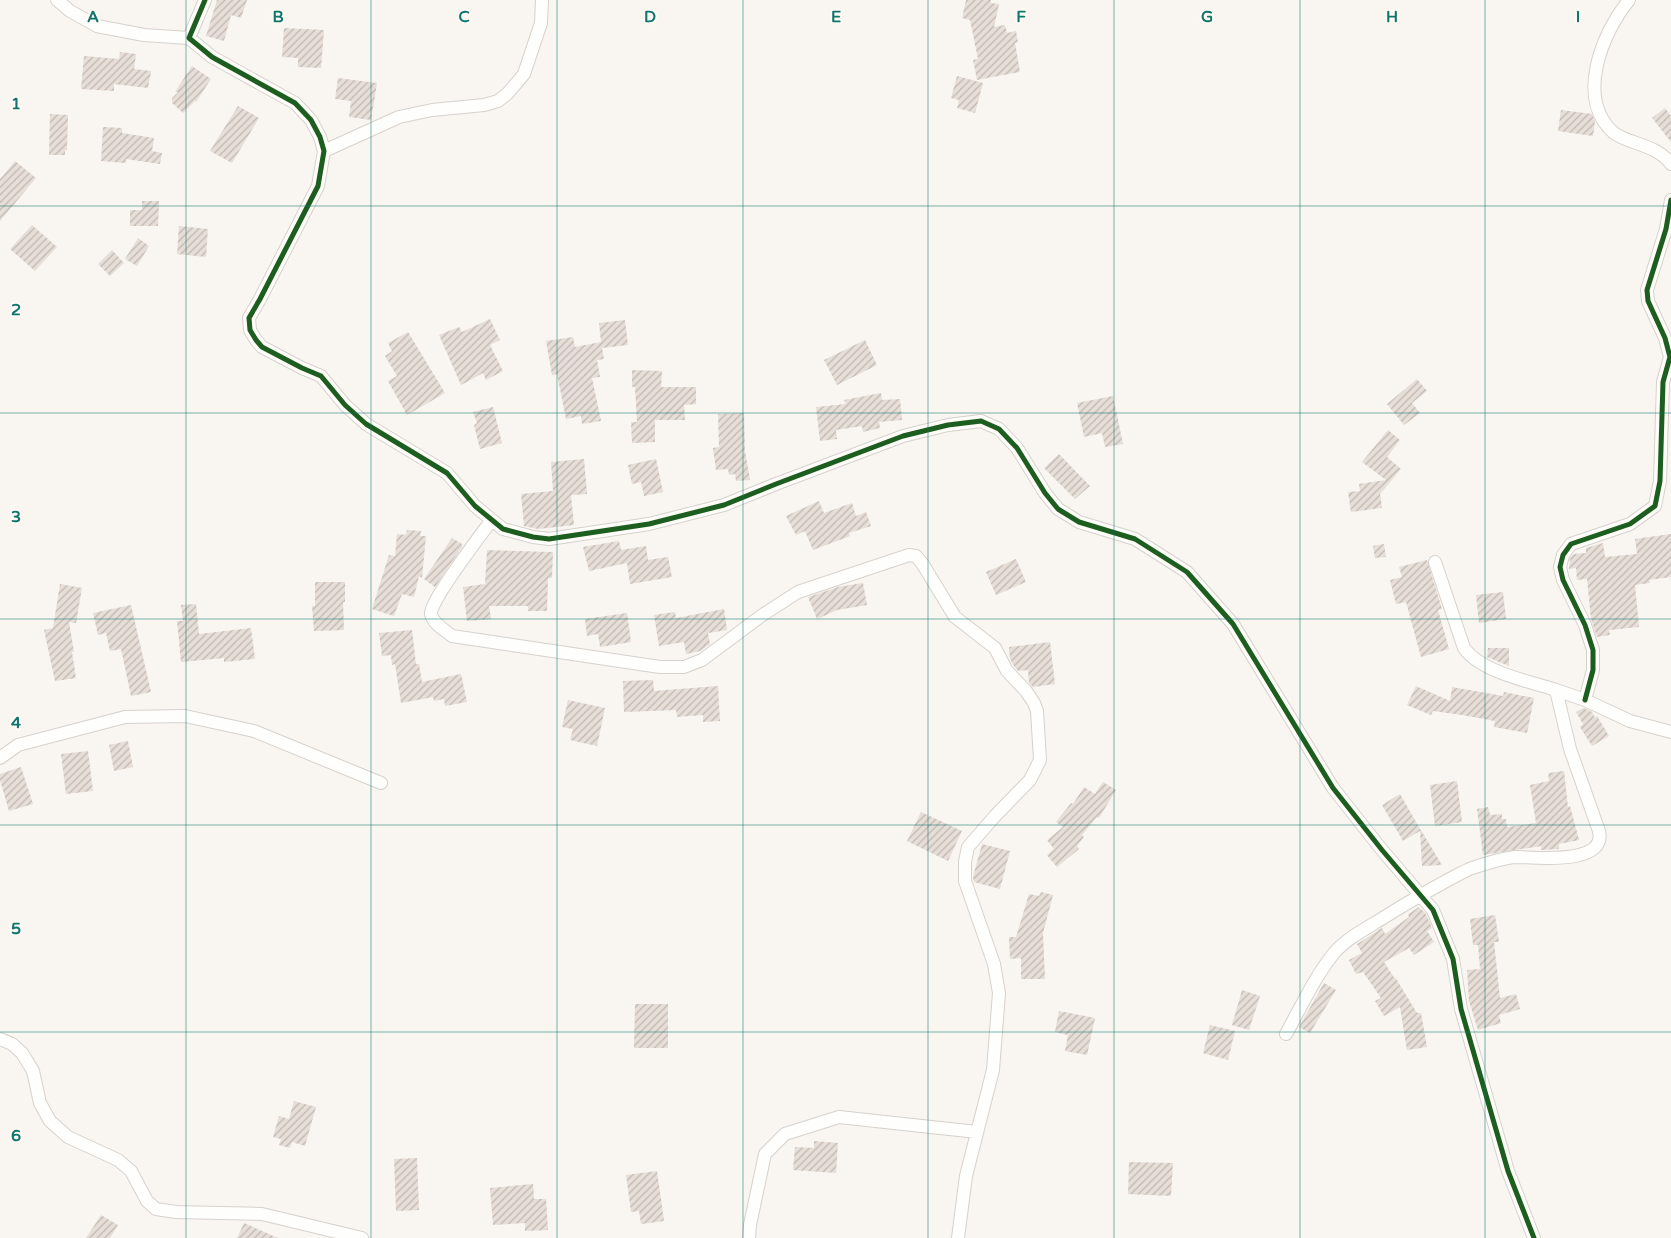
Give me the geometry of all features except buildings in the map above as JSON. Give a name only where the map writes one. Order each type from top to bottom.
[{"type":"street","points":[[57,0],[70,11],[98,26],[144,35],[189,38],[212,57],[295,103],[312,120],[324,151],[318,186],[249,318],[250,330],[262,347],[321,376],[346,405],[366,424],[447,473],[475,506],[490,521],[503,529],[549,539],[649,524],[724,505],[903,436],[948,424],[981,421],[999,430],[1016,448],[1058,508],[1079,522],[1135,539],[1187,572],[1233,624],[1333,788],[1433,910],[1453,959],[1461,1009],[1508,1171],[1534,1238]]},
{"type":"street","points":[[189,38],[205,0]]},
{"type":"street","points":[[324,151],[399,117],[432,110],[484,105],[498,101],[524,74],[541,23],[542,0]]},
{"type":"street","points":[[1629,0],[1620,12],[1600,50],[1594,98],[1604,122],[1615,134],[1663,154],[1671,164]]},
{"type":"street","points":[[1585,700],[1593,670],[1593,650],[1585,625],[1563,580],[1560,567],[1563,555],[1571,544],[1630,524],[1655,506],[1660,472],[1663,382],[1670,357],[1665,338],[1648,301],[1647,290],[1666,229],[1671,200]]},
{"type":"street","points":[[490,521],[430,610],[435,622],[452,636],[660,667],[684,667],[702,660],[761,616],[798,592],[909,555],[916,556],[922,563],[955,617],[995,648],[1007,671],[1026,691],[1034,703],[1037,710],[1040,760],[1030,780],[968,846],[965,862],[965,881],[994,964],[999,993],[993,1070],[966,1176],[958,1238]]},
{"type":"street","points":[[1434,562],[1464,648],[1470,656],[1484,666],[1585,700],[1630,721],[1671,732]]},
{"type":"street","points":[[1286,1034],[1318,975],[1335,952],[1354,936],[1420,895],[1470,869],[1514,857],[1558,859],[1577,856],[1592,850],[1599,842],[1599,831],[1570,749],[1556,690]]},
{"type":"street","points":[[0,758],[18,745],[125,717],[185,716],[254,731],[381,784]]},
{"type":"street","points":[[0,1039],[12,1044],[22,1053],[32,1071],[40,1103],[50,1121],[68,1137],[118,1160],[131,1170],[147,1201],[156,1209],[176,1212],[262,1214],[362,1238]]},
{"type":"street","points":[[750,1238],[750,1225],[765,1154],[785,1134],[839,1118],[977,1132]]},
{"type":"cycle path","points":[[205,0],[189,38],[212,57],[295,103],[311,120],[320,137],[324,151],[318,186],[249,318],[250,330],[262,347],[321,376],[345,405],[366,424],[447,473],[475,506],[503,529],[549,539],[649,524],[724,505],[903,436],[948,425],[981,421],[999,429],[1017,448],[1045,493],[1058,509],[1079,522],[1135,539],[1187,572],[1233,624],[1333,788],[1433,910],[1453,959],[1461,1009],[1508,1171],[1534,1238]]},
{"type":"cycle path","points":[[1585,700],[1593,670],[1593,650],[1585,625],[1563,580],[1560,567],[1563,555],[1571,544],[1630,524],[1655,506],[1660,481],[1663,382],[1670,357],[1665,338],[1648,301],[1647,290],[1666,229],[1671,200]]}]
